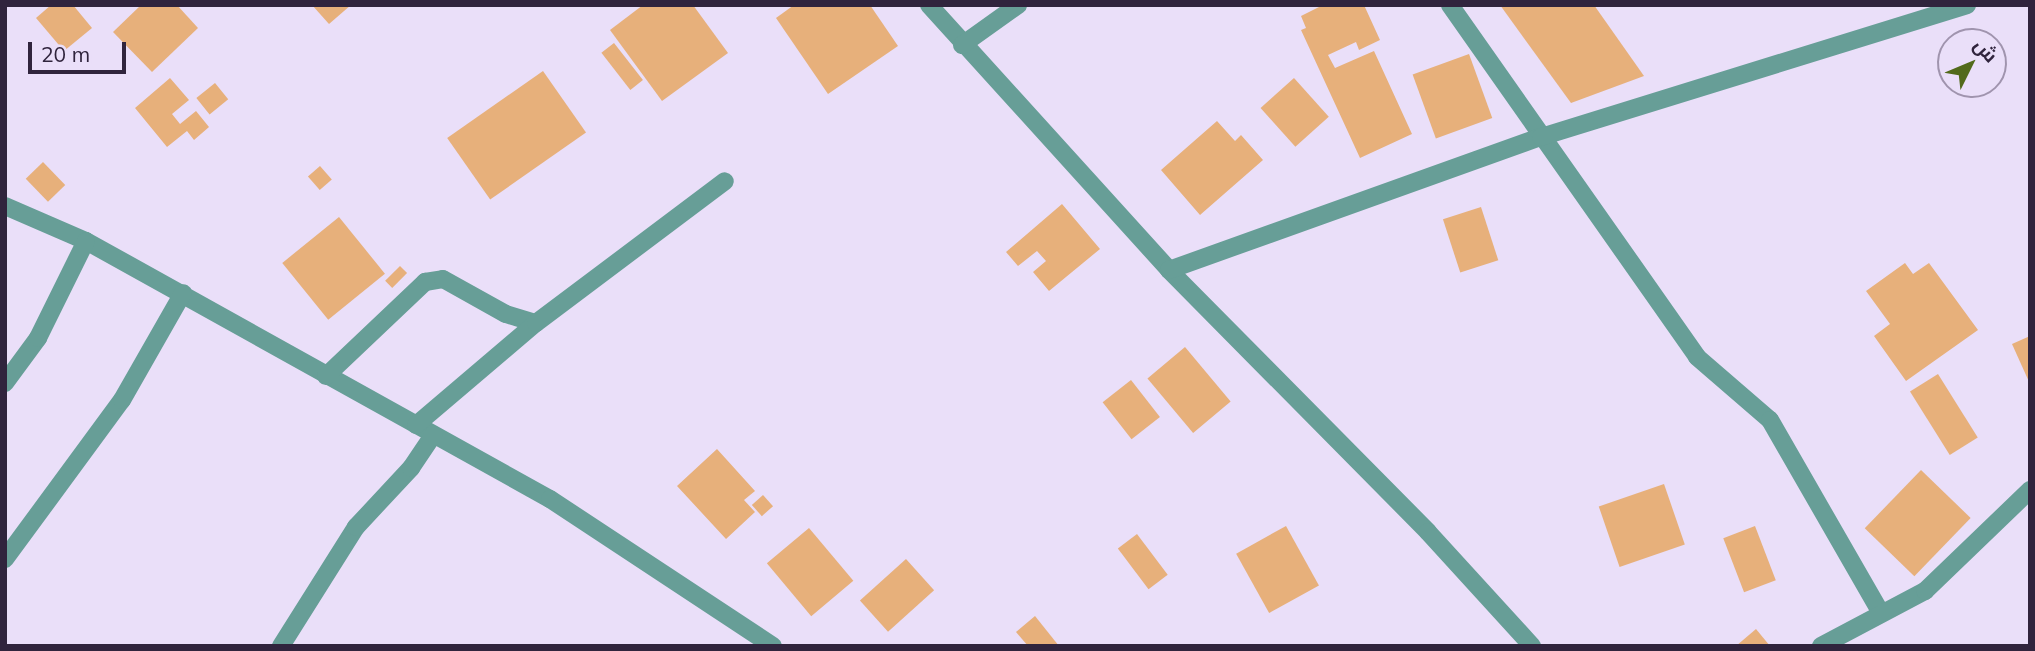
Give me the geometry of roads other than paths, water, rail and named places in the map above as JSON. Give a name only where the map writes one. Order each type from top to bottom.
[{"type":"street","points":[[929,5],[962,45],[1169,270],[1428,532],[1532,646]]},
{"type":"street","points":[[962,45],[1018,5]]},
{"type":"street","points":[[1450,5],[1541,137],[1608,225],[1697,358],[1770,420],[1880,611]]},
{"type":"street","points":[[1169,270],[1541,137],[1967,5]]},
{"type":"street","points":[[416,425],[536,323],[725,181]]},
{"type":"street","points":[[5,206],[86,241],[183,293],[326,376],[550,499],[773,646]]},
{"type":"street","points":[[5,383],[38,338],[86,241]]},
{"type":"street","points":[[326,376],[425,282],[443,279],[506,314],[536,323]]},
{"type":"street","points":[[5,559],[122,400],[183,293]]},
{"type":"street","points":[[281,646],[356,527],[411,468],[433,435]]},
{"type":"street","points":[[1821,646],[1880,611],[1925,591],[2030,490]]}]
